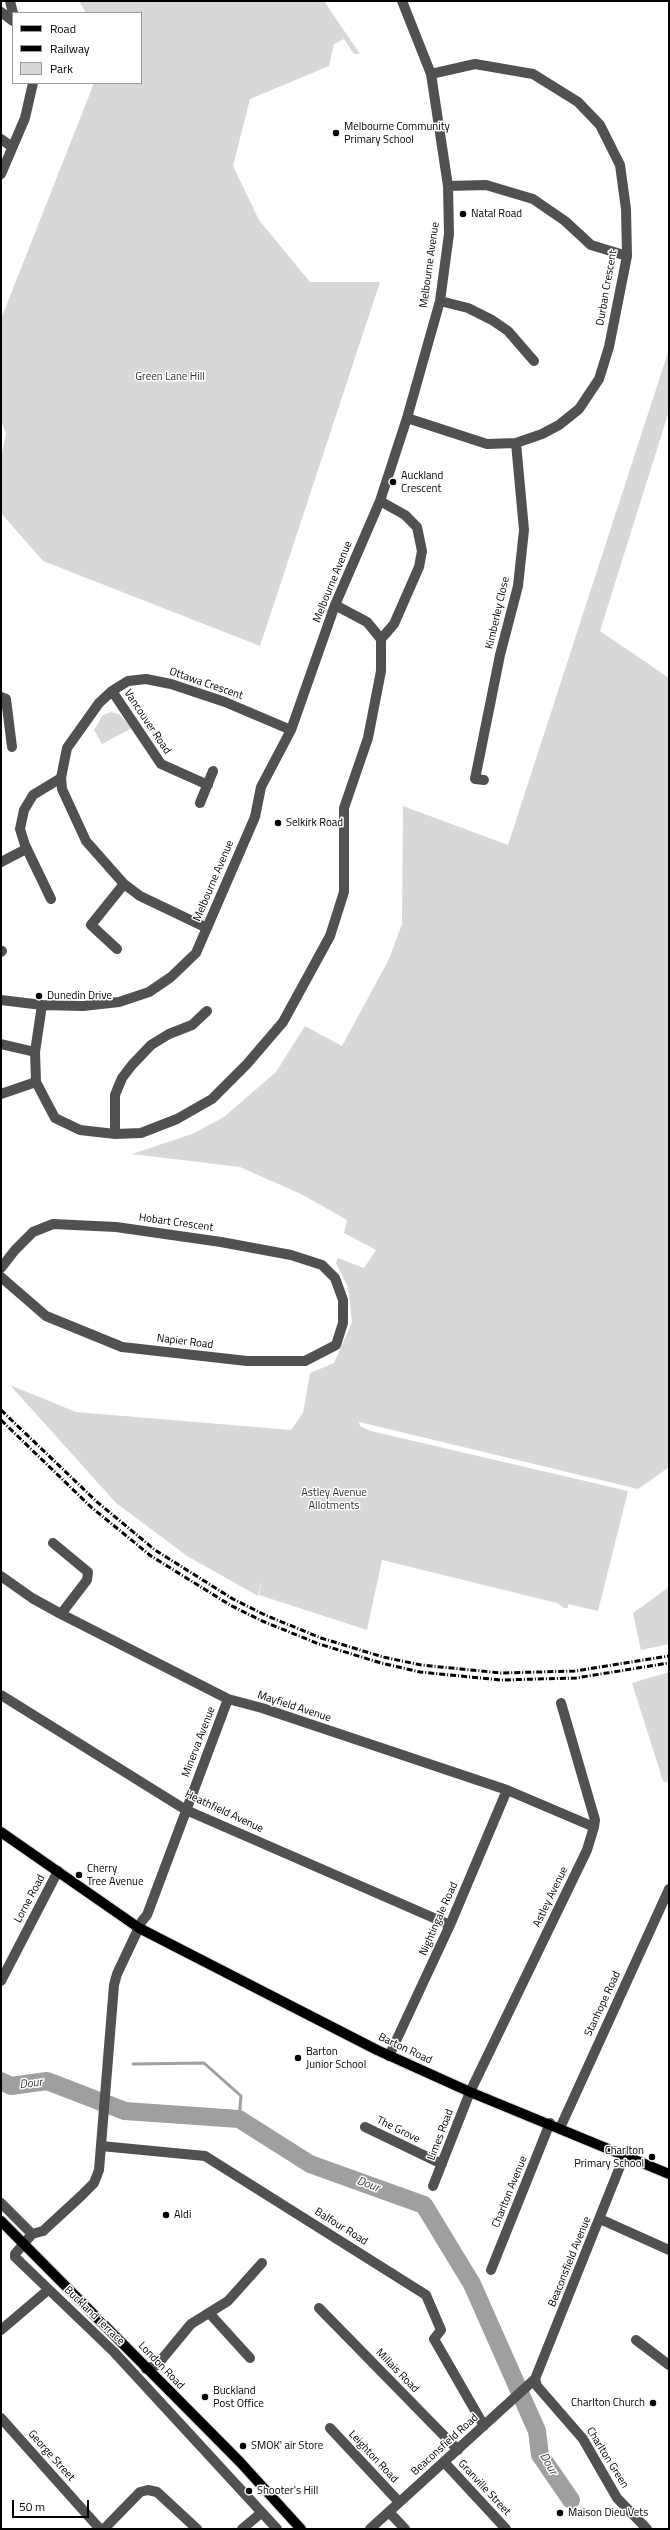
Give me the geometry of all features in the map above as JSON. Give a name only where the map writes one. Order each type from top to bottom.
[{"type":"main road","name":"Barton Road","points":[[1,1832],[139,1928],[389,2056],[470,2092],[625,2154],[669,2174]]},
{"type":"main road","name":"London Road","points":[[1,2221],[146,2369],[240,2462],[301,2529]]},
{"type":"street","points":[[10,1],[12,12]]},
{"type":"street","name":"Melbourne Avenue","points":[[1,1000],[42,1005],[83,1006],[119,1002],[149,992],[171,977],[196,953],[256,817],[261,787],[291,730],[335,605],[380,501],[407,418],[440,301],[449,234],[448,186],[431,74],[402,1]]},
{"type":"street","points":[[1,12],[12,17]]},
{"type":"street","name":"Durban Crescent","points":[[407,418],[487,444],[516,443],[542,434],[559,424],[579,409],[599,379],[609,347],[627,256],[626,209],[620,165],[600,125],[578,102],[533,74],[475,64],[431,74]]},
{"type":"street","points":[[1,174],[25,118],[33,84]]},
{"type":"street","points":[[1,139],[12,147]]},
{"type":"street","points":[[448,186],[486,185],[533,199],[565,221],[591,245],[627,256]]},
{"type":"street","points":[[440,301],[468,308],[492,320],[508,331],[534,361]]},
{"type":"street","name":"Kimberley Close","points":[[484,780],[475,779],[500,655],[518,586],[524,530],[516,443]]},
{"type":"street","points":[[380,501],[405,515],[417,527],[422,551],[419,567],[394,624],[381,639]]},
{"type":"street","points":[[42,1005],[35,1052],[36,1082],[55,1118],[80,1130],[115,1134],[141,1132],[177,1119],[212,1099],[248,1064],[283,1022],[330,936],[344,892],[344,808],[368,738],[377,698],[381,671],[381,639],[367,622],[335,605]]},
{"type":"street","name":"Ottawa Crescent","points":[[112,691],[128,681],[146,678],[171,684],[225,702],[291,730]]},
{"type":"street","points":[[112,691],[99,703],[67,748],[61,778],[62,790],[86,841],[124,884],[140,896],[207,928]]},
{"type":"street","name":"Vancouver Road","points":[[112,691],[160,764],[208,785]]},
{"type":"street","points":[[1,697],[6,699],[12,747]]},
{"type":"street","points":[[200,803],[214,771]]},
{"type":"street","points":[[51,899],[26,849],[20,829],[24,810],[33,795],[61,778]]},
{"type":"street","points":[[1,862],[26,849]]},
{"type":"street","points":[[117,949],[91,925],[124,884]]},
{"type":"street","points":[[115,1134],[115,1095],[122,1078],[132,1065],[152,1045],[169,1034],[192,1025],[207,1011]]},
{"type":"street","points":[[1,1044],[35,1052]]},
{"type":"street","points":[[1,1094],[36,1082]]},
{"type":"street","name":"Hobart Crescent","points":[[1,1268],[14,1250],[33,1232],[53,1224],[116,1227],[220,1242],[291,1255],[322,1265],[335,1278],[343,1300]]},
{"type":"street","name":"Napier Road","points":[[1,1277],[46,1316],[122,1347],[247,1361],[305,1361],[336,1345],[343,1323],[343,1300]]},
{"type":"street","points":[[54,1543],[88,1572],[87,1580],[61,1614]]},
{"type":"street","name":"Mayfield Avenue","points":[[1,1576],[32,1598],[61,1614],[228,1699],[262,1708],[507,1790],[594,1828]]},
{"type":"street","name":"Heathfield Avenue","points":[[1,1695],[186,1810],[450,1924]]},
{"type":"street","name":"Minerva Avenue","points":[[139,1928],[147,1915],[228,1699]]},
{"type":"street","name":"Astley Avenue","points":[[470,2092],[587,1850],[594,1828],[595,1820],[561,1703]]},
{"type":"street","name":"Nightingale Road","points":[[389,2056],[450,1924],[507,1790]]},
{"type":"street","name":"Lorne Road","points":[[1,1981],[4,1968],[58,1871]]},
{"type":"street","name":"Stanhope Road","points":[[560,2128],[669,1889]]},
{"type":"street","points":[[25,2245],[32,2234],[43,2230],[94,2183],[99,2170],[114,1985],[139,1928]]},
{"type":"street","name":"Limes Road","points":[[434,2186],[470,2092]]},
{"type":"street","name":"Charlton Avenue","points":[[491,2270],[550,2124]]},
{"type":"street","name":"The Grove","points":[[365,2127],[442,2164]]},
{"type":"street","name":"Balfour Road","points":[[101,2146],[204,2156],[426,2295],[441,2330],[434,2339],[484,2426]]},
{"type":"street","name":"Beaconsfield Avenue","points":[[535,2378],[625,2154]]},
{"type":"street","points":[[1,2202],[32,2234]]},
{"type":"street","points":[[600,2219],[669,2250]]},
{"type":"street","name":"Buckland Terrace","points":[[25,2245],[15,2254],[15,2257],[114,2352],[277,2529]]},
{"type":"street","points":[[146,2369],[156,2365],[191,2324],[210,2314],[228,2301],[262,2263]]},
{"type":"street","points":[[1,2330],[48,2290]]},
{"type":"street","name":"Millais Road","points":[[319,2308],[458,2450]]},
{"type":"street","points":[[210,2314],[250,2358]]},
{"type":"street","points":[[636,2340],[669,2365]]},
{"type":"street","points":[[114,2352],[122,2343]]},
{"type":"street","name":"Beaconsfield Road","points":[[370,2529],[535,2378]]},
{"type":"street","name":"Charlton Green","points":[[535,2378],[537,2386],[583,2439],[617,2498],[647,2529]]},
{"type":"street","name":"George Street","points":[[1,2418],[100,2529]]},
{"type":"street","name":"Leighton Road","points":[[330,2428],[399,2502]]},
{"type":"street","name":"Granville Street","points":[[444,2462],[506,2529]]},
{"type":"street","points":[[104,2529],[140,2492],[148,2490],[157,2492],[197,2529]]},
{"type":"street","points":[[389,2512],[405,2529]]},
{"type":"street","points":[[242,2529],[261,2513]]},
{"type":"green space","name":"Green Lane Hill","points":[[79,1],[324,1],[360,54],[354,54],[344,39],[334,44],[329,66],[250,99],[233,166],[259,220],[310,282],[380,282],[260,646],[43,561],[1,513],[1,458],[6,433],[1,421],[1,319],[94,84],[142,84],[142,12],[85,12]]},
{"type":"green space","name":"Astley Avenue Allotments","points":[[669,349],[669,411],[600,631],[669,678],[668,1468],[638,1489],[359,1422],[360,1426],[371,1431],[628,1491],[598,1611],[568,1604],[568,1608],[564,1608],[557,1603],[382,1560],[367,1630],[259,1595],[263,1576],[258,1596],[187,1556],[116,1503],[10,1385],[76,1412],[291,1430],[303,1413],[310,1373],[334,1363],[352,1322],[348,1287],[336,1263],[338,1258],[364,1268],[376,1250],[344,1233],[347,1220],[303,1195],[240,1167],[132,1154],[192,1134],[224,1117],[276,1072],[305,1026],[342,1046],[389,959],[402,924],[403,806],[508,845]]},
{"type":"green space","points":[[111,712],[119,714],[132,728],[102,744],[94,730],[103,715]]},
{"type":"green space","points":[[669,1587],[669,1644],[641,1650],[633,1613]]},
{"type":"green space","points":[[669,1672],[669,1783],[663,1781],[632,1683]]},
{"type":"waterway","points":[[133,2064],[204,2063],[241,2096],[239,2119]]},
{"type":"waterway","name":"Dour","points":[[1,2081],[11,2086],[47,2081],[125,2111],[239,2119],[310,2164],[424,2205],[472,2284],[537,2431],[540,2455],[571,2500]]},
{"type":"railway","points":[[1,1410],[96,1501],[155,1550],[233,1599],[265,1615],[321,1638],[383,1657],[421,1665],[501,1673],[575,1671],[669,1656]]},
{"type":"railway","points":[[1,1420],[91,1507],[151,1556],[230,1605],[262,1621],[319,1644],[381,1663],[420,1672],[501,1680],[576,1678],[669,1663]]},
{"type":"place","name":"Melbourne Community Primary School","points":[[336,133]]},
{"type":"place","name":"Natal Road","points":[[463,214]]},
{"type":"place","name":"Auckland Crescent","points":[[393,482]]},
{"type":"place","name":"Selkirk Road","points":[[278,823]]},
{"type":"place","name":"Dunedin Drive","points":[[39,996]]},
{"type":"place","name":"Cherry Tree Avenue","points":[[79,1875]]},
{"type":"place","name":"Barton Junior School","points":[[298,2058]]},
{"type":"place","name":"Charlton Primary School","points":[[652,2157]]},
{"type":"place","name":"Aldi","points":[[166,2215]]},
{"type":"place","name":"Buckland Post Office","points":[[205,2397]]},
{"type":"place","name":"Charlton Church","points":[[653,2403]]},
{"type":"place","name":"SMOK' air Store","points":[[243,2446]]},
{"type":"place","name":"Shooter's Hill","points":[[249,2491]]},
{"type":"place","name":"Maison Dieu Vets","points":[[560,2513]]}]
